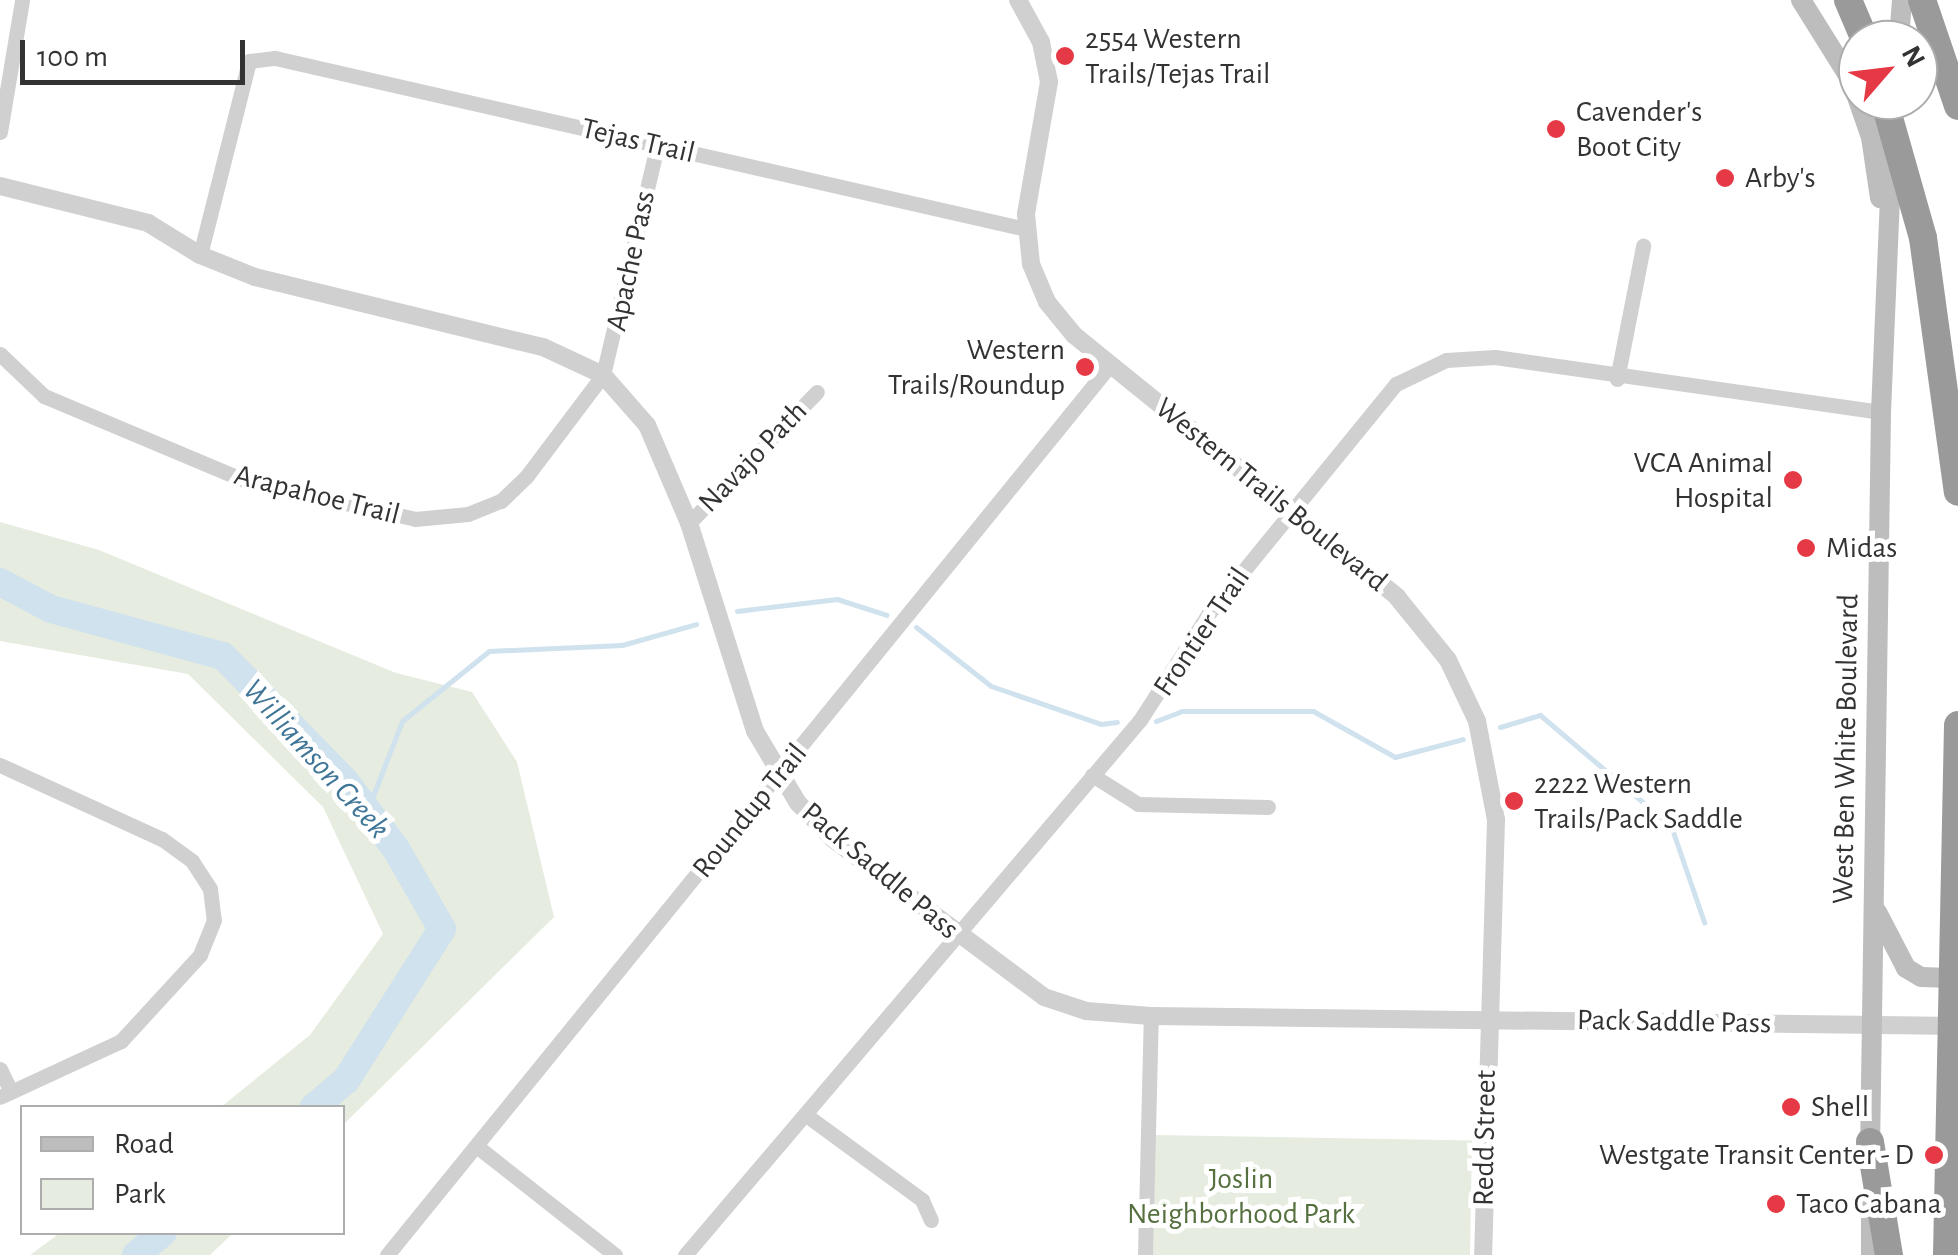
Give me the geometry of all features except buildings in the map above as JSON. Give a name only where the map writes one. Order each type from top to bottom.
[{"type":"highway","points":[[1922,0],[1958,106]]},
{"type":"highway","points":[[1890,120],[1923,238],[1958,492]]},
{"type":"highway","points":[[1947,1255],[1958,724]]},
{"type":"highway","points":[[1870,1142],[1889,1255]]},
{"type":"main road","name":"West Ben White Boulevard","points":[[1801,0],[1850,80],[1871,137],[1886,245]]},
{"type":"main road","name":"West Ben White Boulevard","points":[[1871,1255],[1882,412],[1886,245],[1895,120]]},
{"type":"main road","points":[[1874,905],[1906,968],[1922,977],[1958,978]]},
{"type":"street","points":[[0,132],[22,0]]},
{"type":"street","name":"Western Trails Boulevard","points":[[1018,0],[1041,42],[1049,82],[1026,229],[1047,302],[1110,365],[1416,616],[1448,660],[1478,721],[1496,820],[1488,1020]]},
{"type":"street","name":"Tejas Trail","points":[[200,255],[250,61],[275,58],[1026,229]]},
{"type":"street","name":"Apache Pass","points":[[604,375],[657,146]]},
{"type":"street","name":"Pack Saddle Pass","points":[[0,186],[148,223],[200,255],[256,277],[543,348],[604,375],[647,425],[689,523],[755,731],[778,776],[833,839],[1044,998],[1086,1011],[1151,1016],[1958,1026]]},
{"type":"street","points":[[1617,378],[1643,246]]},
{"type":"street","name":"Arapahoe Trail","points":[[0,354],[44,396],[244,480],[415,519],[446,520],[501,501],[604,375]]},
{"type":"street","name":"Frontier Trail","points":[[685,1255],[1156,701],[1196,632],[1382,396],[1429,366],[1494,356],[1617,378],[1882,412]]},
{"type":"street","name":"Roundup Trail","points":[[387,1255],[479,1148],[1110,365]]},
{"type":"street","name":"Navajo Path","points":[[689,523],[817,392]]},
{"type":"street","points":[[0,764],[162,839],[192,862],[210,889],[214,920],[200,955],[164,1001],[122,1041],[5,1094],[0,1069]]},
{"type":"street","points":[[1092,775],[1138,804],[1268,806]]},
{"type":"street","points":[[1146,1255],[1151,1016]]},
{"type":"street","name":"Redd Street","points":[[1483,1255],[1488,1020]]},
{"type":"street","points":[[806,1115],[922,1200],[931,1220]]},
{"type":"street","points":[[479,1148],[614,1255]]},
{"type":"green space","points":[[0,522],[99,550],[396,673],[472,692],[517,762],[554,917],[345,1123],[345,1105],[223,1105],[310,1035],[383,934],[323,807],[188,674],[0,641]]},
{"type":"green space","name":"Joslin Neighborhood Park","points":[[1155,1135],[1472,1141],[1470,1255],[1153,1255]]},
{"type":"green space","points":[[57,1235],[231,1235],[210,1255],[30,1255]]},
{"type":"waterway","name":"Williamson Creek","points":[[0,582],[51,609],[223,656],[345,781],[396,849],[442,929],[346,1080],[317,1105]]},
{"type":"waterway","points":[[737,611],[837,599],[887,615]]},
{"type":"waterway","points":[[367,811],[402,721],[489,651],[622,645],[696,624]]},
{"type":"waterway","points":[[916,627],[991,686],[1101,724],[1117,722]]},
{"type":"waterway","points":[[1156,721],[1182,711],[1313,711],[1395,757],[1463,739]]},
{"type":"waterway","points":[[1500,727],[1540,715],[1671,826],[1704,922]]},
{"type":"waterway","name":"Williamson Creek","points":[[136,1255],[159,1235]]},
{"type":"place","name":"2554 Western Trails/Tejas Trail","points":[[1065,56]]},
{"type":"place","name":"Cavender's Boot City","points":[[1556,129]]},
{"type":"place","name":"Arby's","points":[[1725,178]]},
{"type":"place","name":"Western Trails/Roundup","points":[[1085,367]]},
{"type":"place","name":"VCA Animal Hospital","points":[[1793,480]]},
{"type":"place","name":"Midas","points":[[1806,548]]},
{"type":"place","name":"2222 Western Trails/Pack Saddle","points":[[1514,801]]},
{"type":"place","name":"Shell","points":[[1791,1107]]},
{"type":"place","name":"Westgate Transit Center - D","points":[[1934,1155]]},
{"type":"place","name":"Taco Cabana","points":[[1776,1204]]}]
